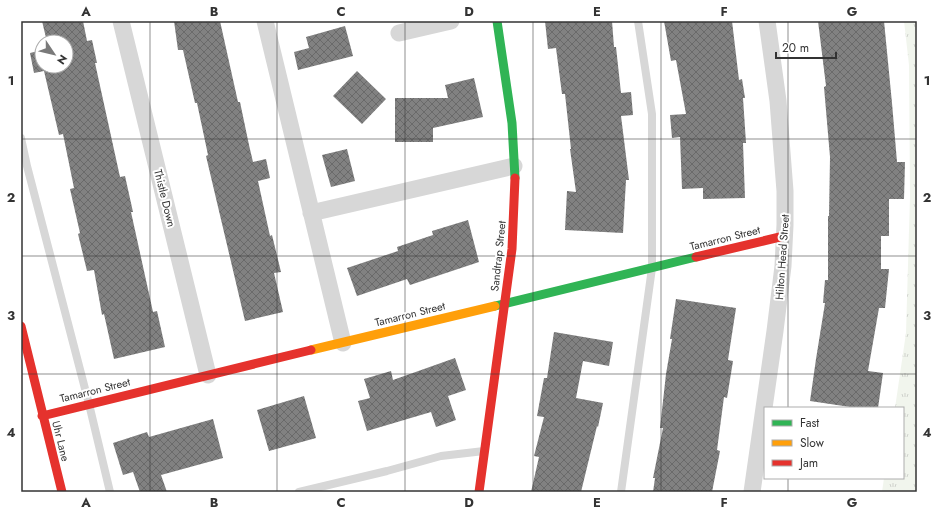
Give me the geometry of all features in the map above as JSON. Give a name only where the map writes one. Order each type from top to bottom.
[{"type":"street","name":"Thistle Down","points":[[121,21],[208,375]]},
{"type":"street","points":[[265,21],[343,342]]},
{"type":"street","points":[[399,33],[450,21]]},
{"type":"street","name":"Sandtrap Street","points":[[480,492],[512,248],[515,186],[512,123],[497,21]]},
{"type":"street","name":"Hilton Head Street","points":[[764,407],[783,266],[785,225],[785,191],[779,109],[767,21]]},
{"type":"street","points":[[311,213],[514,166]]},
{"type":"street","name":"Tamarron Street","points":[[42,416],[784,236]]},
{"type":"street","name":"Uhr Lane","points":[[21,326],[62,492]]},
{"type":"street","name":"Hilton Head Street","points":[[752,492],[764,408]]},
{"type":"lane","points":[[621,492],[652,268],[652,114],[638,21]]},
{"type":"lane","points":[[21,138],[110,492]]},
{"type":"lane","points":[[299,492],[387,471],[441,456],[485,451]]},
{"type":"green space","points":[[904,21],[917,21],[917,492],[882,492],[884,479],[904,479],[904,407],[895,407],[906,333],[910,197],[909,65]]},
{"type":"building","points":[[42,21],[83,21],[87,41],[92,40],[97,63],[95,63],[120,177],[125,176],[133,212],[131,212],[153,312],[157,311],[165,347],[114,359],[104,314],[102,315],[94,270],[87,271],[78,234],[80,233],[70,189],[74,188],[63,134],[59,135],[45,74],[74,74],[74,34],[45,34]]},
{"type":"building","points":[[174,21],[220,21],[253,162],[266,159],[270,178],[258,181],[270,236],[272,235],[281,272],[274,273],[283,312],[245,321],[206,156],[208,155],[197,103],[195,103],[183,50],[178,50]]},
{"type":"building","points":[[545,21],[612,21],[614,47],[616,47],[621,93],[631,92],[633,115],[621,116],[629,180],[626,180],[623,233],[565,230],[567,191],[576,192],[565,94],[562,94],[556,48],[548,49]]},
{"type":"building","points":[[664,21],[732,21],[739,80],[742,79],[745,98],[743,98],[746,143],[743,143],[745,198],[703,199],[703,188],[682,189],[680,137],[672,138],[670,115],[686,114],[676,60],[671,61]]},
{"type":"building","points":[[818,21],[884,21],[897,162],[905,162],[904,199],[889,199],[889,236],[881,236],[881,269],[889,269],[885,308],[879,308],[868,371],[883,373],[878,407],[850,407],[810,401],[825,303],[823,303],[825,280],[828,280],[830,157],[824,87],[826,86]]},
{"type":"building","points":[[345,26],[353,56],[298,70],[294,52],[309,48],[306,37]]},
{"type":"building","points":[[34,52],[34,73],[30,53]]},
{"type":"building","points":[[357,71],[386,99],[362,124],[333,96]]},
{"type":"building","points":[[474,78],[483,117],[433,128],[433,142],[395,142],[395,98],[448,98],[445,85]]},
{"type":"building","points":[[347,149],[355,181],[331,187],[322,155]]},
{"type":"building","points":[[468,220],[479,262],[410,285],[407,279],[357,296],[347,268],[398,251],[397,247],[433,235],[432,231]]},
{"type":"building","points":[[676,299],[736,308],[728,360],[733,361],[727,398],[724,397],[717,450],[720,451],[712,492],[653,492],[655,478],[653,478],[663,428],[660,428]]},
{"type":"building","points":[[554,332],[613,342],[609,366],[583,361],[576,398],[603,403],[581,492],[531,492],[539,457],[534,456],[544,417],[537,416],[544,378],[547,378]]},
{"type":"building","points":[[455,358],[466,390],[448,396],[456,420],[436,427],[431,412],[367,431],[358,401],[370,398],[364,379],[391,371],[393,380]]},
{"type":"building","points":[[304,396],[316,438],[269,451],[257,410]]},
{"type":"building","points":[[213,419],[223,458],[161,475],[167,492],[140,492],[133,472],[123,475],[113,443],[147,432],[149,437]]},
{"type":"traffic: fast","points":[[497,21],[512,123],[515,178]]},
{"type":"traffic: fast","points":[[495,306],[696,257]]},
{"type":"traffic: slow","points":[[311,350],[495,306]]},
{"type":"traffic: jam","points":[[479,492],[512,249],[515,178]]},
{"type":"traffic: jam","points":[[696,257],[784,236]]},
{"type":"traffic: jam","points":[[21,326],[62,492]]},
{"type":"traffic: jam","points":[[42,416],[311,350]]}]
